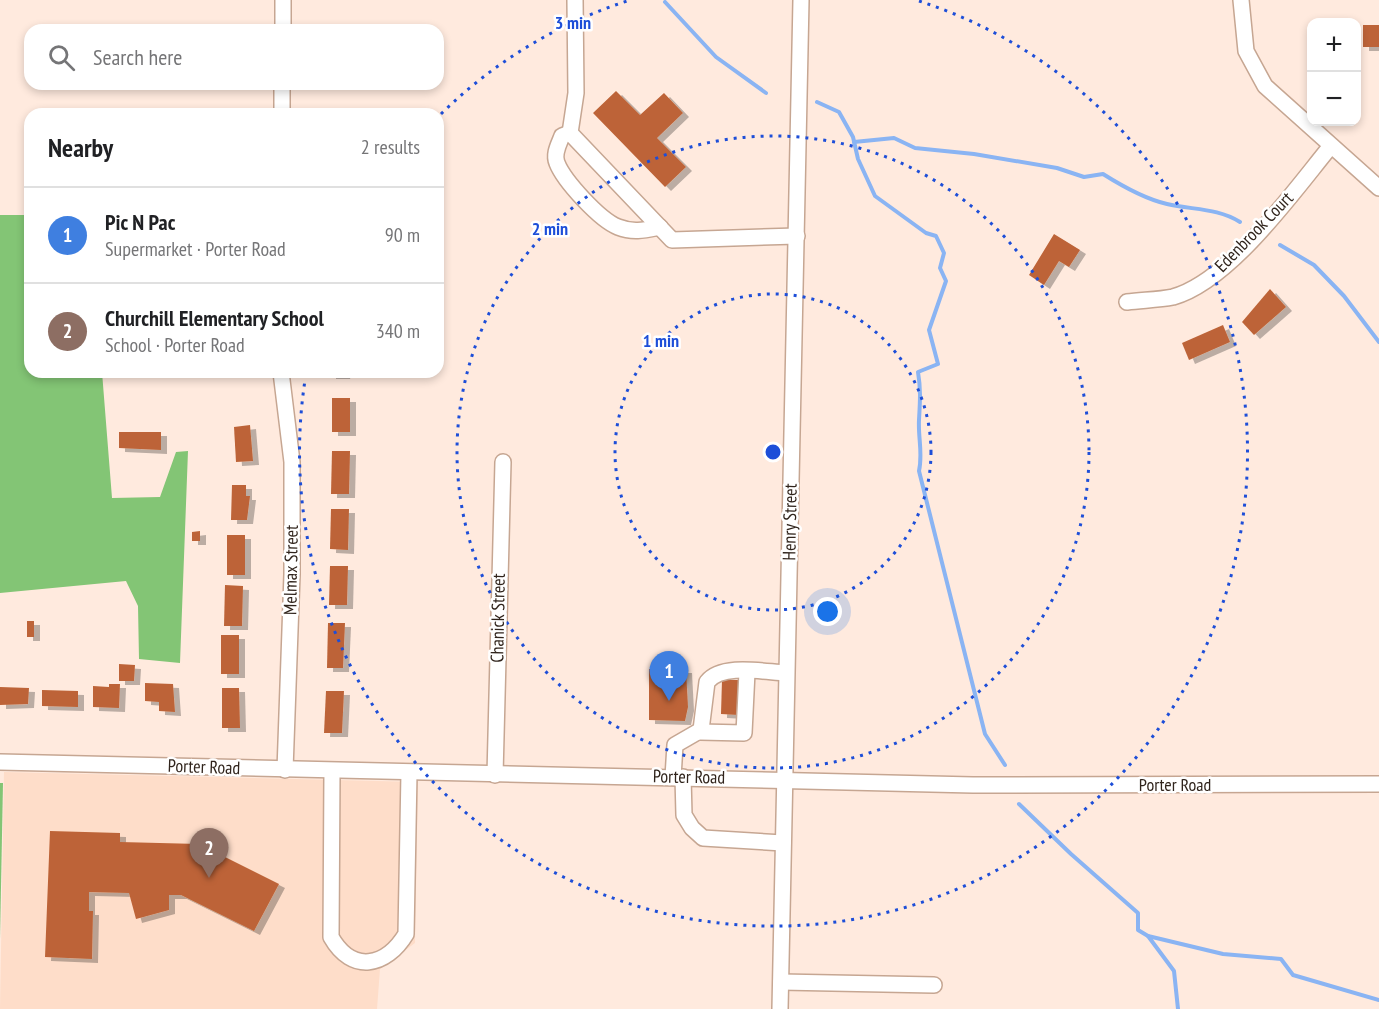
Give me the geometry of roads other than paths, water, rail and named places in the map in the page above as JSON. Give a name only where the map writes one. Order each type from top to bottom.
[{"type":"street","points":[[283,0],[283,24]]},
{"type":"street","points":[[570,133],[576,93],[575,0]]},
{"type":"street","name":"Henry Street","points":[[780,1009],[801,0]]},
{"type":"street","points":[[1241,0],[1246,51],[1265,86],[1330,147],[1379,188]]},
{"type":"street","points":[[282,90],[282,108]]},
{"type":"street","points":[[570,133],[672,240],[796,236]]},
{"type":"street","points":[[570,133],[562,136],[556,149],[556,162],[582,198],[616,227],[636,231],[660,227]]},
{"type":"street","name":"Edenbrook Court","points":[[1127,302],[1173,297],[1203,283],[1268,223],[1330,147]]},
{"type":"street","name":"Melmax Street","points":[[282,378],[292,462],[292,574],[285,770]]},
{"type":"street","name":"Chanick Street","points":[[495,775],[503,462]]},
{"type":"street","points":[[747,672],[744,733],[700,732],[675,746],[684,814],[692,828],[703,838],[783,843]]},
{"type":"street","points":[[700,732],[707,682],[718,673],[786,673]]},
{"type":"street","name":"Porter Road","points":[[0,762],[973,785],[1379,784]]},
{"type":"street","points":[[332,771],[331,937],[338,950],[352,959],[368,963],[386,958],[399,946],[406,934],[408,773]]},
{"type":"street","points":[[781,982],[934,985]]},
{"type":"waterway","points":[[665,2],[716,57],[766,93]]},
{"type":"waterway","points":[[817,102],[839,112],[853,137],[858,159],[875,196],[926,233],[936,236],[944,253],[940,268],[946,281],[929,330],[938,364],[918,372],[921,458],[919,471],[985,734],[1005,765]]},
{"type":"waterway","points":[[854,142],[894,138],[915,148],[974,154],[1057,168],[1084,177],[1103,174],[1150,199],[1223,214],[1240,222]]},
{"type":"waterway","points":[[1280,245],[1314,265],[1344,296],[1379,342]]},
{"type":"waterway","points":[[1019,804],[1138,913],[1138,930],[1148,936],[1223,954],[1281,959],[1293,975],[1379,1000]]},
{"type":"waterway","points":[[1148,936],[1174,971],[1178,1009]]},
{"type":"place","name":"Pic N Pac","points":[[669,701]]},
{"type":"place","name":"Churchill Elementary School","points":[[209,878]]}]
